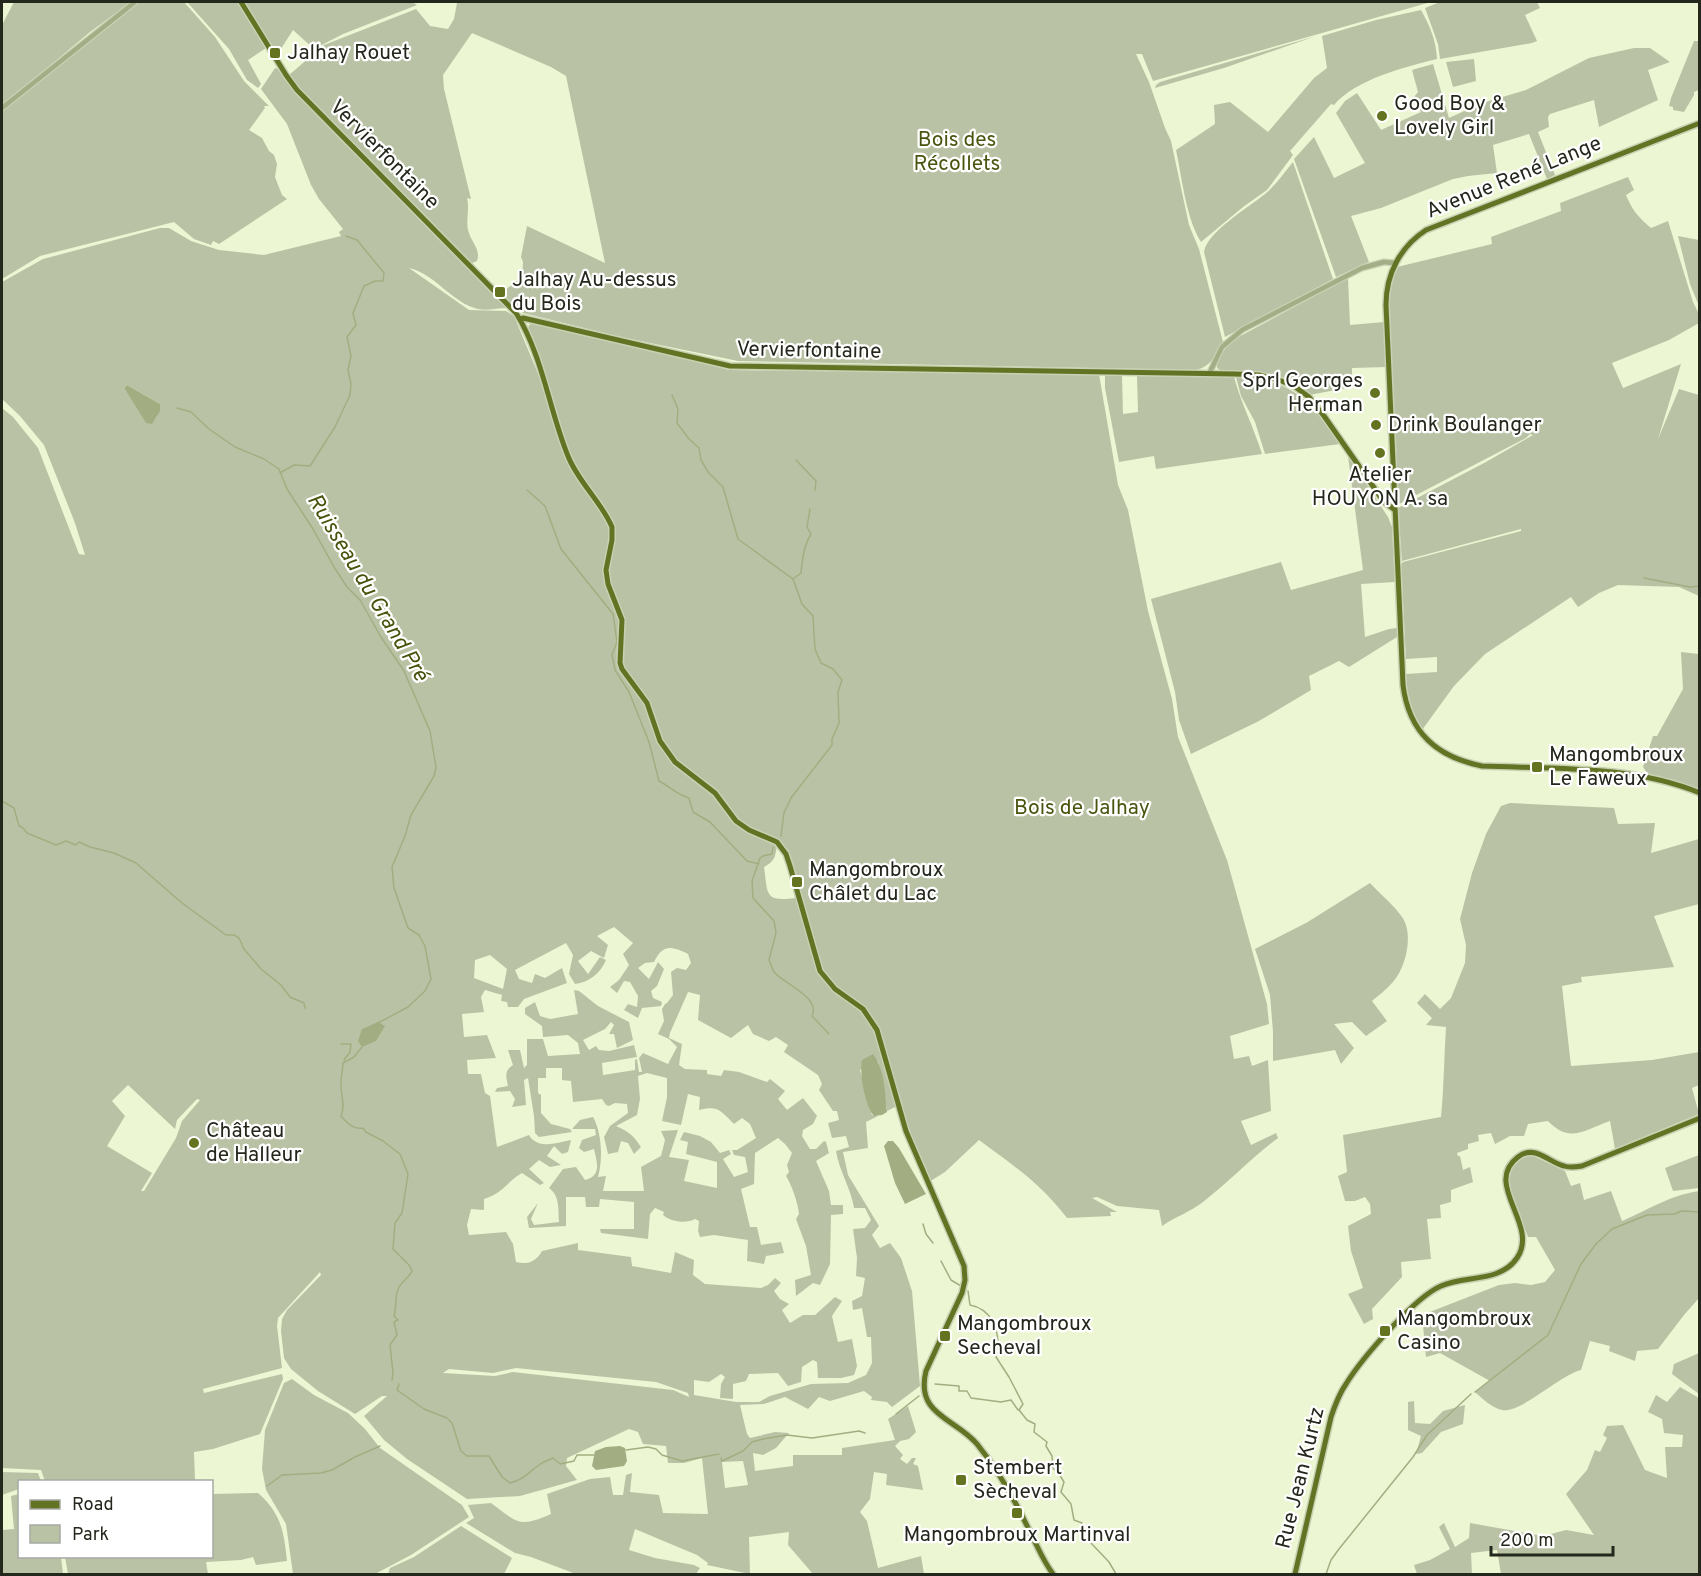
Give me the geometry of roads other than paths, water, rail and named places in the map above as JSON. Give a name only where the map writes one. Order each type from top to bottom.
[{"type":"main road","name":"Vervierfontaine","points":[[241,2],[297,90],[520,319],[532,347],[569,460],[612,527],[613,536],[606,561],[606,574],[622,620],[619,657],[622,669],[647,703],[658,738],[672,758],[715,793],[736,821],[749,830],[773,839],[784,850],[820,971],[835,989],[863,1009],[878,1030],[906,1131],[964,1266],[965,1280],[962,1293],[928,1366],[924,1388],[926,1398],[938,1415],[967,1434],[985,1454],[1009,1492],[1043,1560],[1053,1575]]},
{"type":"main road","name":"Avenue René Lange","points":[[1700,123],[1435,225],[1413,240],[1395,263],[1386,298],[1404,695],[1414,722],[1436,748],[1462,762],[1482,766],[1626,774],[1666,782],[1700,793]]},
{"type":"main road","name":"Vervierfontaine","points":[[520,319],[730,366],[1270,377],[1307,395],[1384,502],[1395,510]]},
{"type":"main road","name":"Rue Jean Kurtz","points":[[1295,1575],[1330,1418],[1340,1394],[1363,1361],[1427,1293],[1451,1282],[1498,1274],[1516,1260],[1522,1250],[1524,1240],[1506,1188],[1505,1175],[1510,1164],[1518,1156],[1536,1153],[1562,1166],[1582,1166],[1700,1118]]},
{"type":"street","points":[[2,108],[135,2]]},
{"type":"street","points":[[1209,374],[1222,347],[1242,330],[1362,268],[1384,262],[1395,263]]},
{"type":"waterway","points":[[280,473],[294,465],[310,466],[335,427],[350,395],[351,384],[348,370],[351,356],[347,337],[356,325],[353,313],[364,286],[375,281],[383,281],[384,273],[357,240],[346,236]]},
{"type":"waterway","points":[[672,395],[678,409],[677,423],[699,448],[701,460],[708,472],[723,487],[738,539],[793,579]]},
{"type":"waterway","name":"Ruisseau du Grand Pré","points":[[177,408],[191,412],[209,429],[235,447],[264,459],[279,469],[287,489],[334,567],[347,587],[360,600],[404,671],[430,731],[436,767],[434,776],[411,815],[392,867],[394,888],[408,928],[419,935],[425,946],[431,979],[425,991],[408,1007],[378,1023]]},
{"type":"waterway","points":[[796,460],[816,481],[815,490]]},
{"type":"waterway","points":[[527,490],[545,506],[561,549],[613,614],[617,642],[612,655],[615,670],[629,692],[649,742],[659,781],[689,798],[693,812],[710,822],[747,861],[759,864]]},
{"type":"waterway","points":[[781,836],[784,813],[791,798],[832,745],[832,739],[839,723],[838,692],[842,680],[833,669],[821,663],[815,649],[813,616],[802,604],[793,579],[801,573],[805,548],[811,534],[807,527],[810,509]]},
{"type":"waterway","points":[[1644,578],[1690,587],[1700,586]]},
{"type":"waterway","points":[[2,801],[14,808],[19,826],[27,833],[56,845],[66,841],[76,845],[79,842],[136,863],[182,903],[226,935],[239,938],[244,949],[261,969],[281,985],[290,997],[304,1003],[305,1008]]},
{"type":"waterway","points":[[773,847],[772,854],[760,858],[752,881],[753,898],[774,921],[776,933],[769,960],[775,973],[807,997],[813,1009],[812,1016],[829,1034]]},
{"type":"waterway","points":[[341,1044],[351,1044],[350,1052],[344,1060]]},
{"type":"waterway","name":"Ruisseau du Grand Pré","points":[[362,1047],[354,1057],[343,1063],[341,1116],[351,1125],[363,1128],[400,1154],[408,1174],[402,1213],[395,1223],[393,1249],[412,1271],[397,1290],[394,1316],[398,1320],[394,1322],[397,1335],[390,1345],[392,1380]]},
{"type":"waterway","points":[[1475,1392],[1548,1335],[1581,1264],[1596,1244],[1612,1229],[1647,1215],[1674,1214],[1682,1211],[1700,1212]]},
{"type":"waterway","points":[[923,1224],[926,1234],[933,1243]]},
{"type":"waterway","points":[[941,1261],[951,1280],[961,1286]]},
{"type":"waterway","points":[[968,1291],[970,1305],[984,1311],[993,1322],[1000,1352],[996,1353],[996,1357],[1023,1404],[1019,1410],[1027,1420],[1035,1424],[1034,1432],[1047,1442],[1046,1446],[1052,1456],[1053,1468],[1064,1482],[1061,1492],[1071,1504],[1074,1520],[1082,1523],[1091,1543],[1109,1562],[1116,1574]]},
{"type":"waterway","name":"Ruisseau du Grand Pré","points":[[399,1384],[397,1390],[424,1409],[447,1418],[452,1423],[461,1451],[467,1456],[489,1456],[502,1477],[510,1483],[553,1458],[560,1464],[574,1461],[577,1455],[594,1455]]},
{"type":"waterway","name":"Ruisseau du Grand Pré","points":[[935,1384],[959,1386],[959,1391],[967,1391],[971,1398],[1001,1402],[1011,1400],[1018,1410]]},
{"type":"waterway","points":[[1326,1574],[1331,1560],[1413,1457],[1427,1435],[1471,1394]]},
{"type":"waterway","name":"Ruisseau du Grand Pré","points":[[896,1414],[919,1396]]},
{"type":"waterway","name":"Ruisseau du Grand Pré","points":[[721,1458],[722,1461],[743,1451],[752,1442],[763,1439],[787,1435],[812,1438],[859,1431],[865,1433]]},
{"type":"waterway","points":[[267,1486],[282,1475],[321,1473],[332,1470],[380,1446]]},
{"type":"waterway","name":"Ruisseau du Grand Pré","points":[[626,1450],[648,1447],[656,1449],[662,1455],[682,1461],[719,1454]]},
{"type":"place","name":"Jalhay Rouet","points":[[275,53]]},
{"type":"place","name":"Good Boy & Lovely Girl","points":[[1382,116]]},
{"type":"place","name":"Jalhay Au-dessus du Bois","points":[[500,292]]},
{"type":"place","name":"Sprl Georges Herman","points":[[1375,393]]},
{"type":"place","name":"Drink Boulanger","points":[[1376,425]]},
{"type":"place","name":"Atelier HOUYON A. sa","points":[[1380,453]]},
{"type":"place","name":"Mangombroux Le Faweux","points":[[1537,767]]},
{"type":"place","name":"Mangombroux Châlet du Lac","points":[[797,882]]},
{"type":"place","name":"Château de Halleur","points":[[194,1143]]},
{"type":"place","name":"Mangombroux Casino","points":[[1385,1331]]},
{"type":"place","name":"Mangombroux Secheval","points":[[945,1336]]},
{"type":"place","name":"Stembert Sècheval","points":[[961,1480]]},
{"type":"place","name":"Mangombroux Martinval","points":[[1017,1513]]},
{"type":"park label","name":"Bois des Récollets","points":[[957,152]]},
{"type":"park label","name":"Bois de Jalhay","points":[[1082,808]]}]
